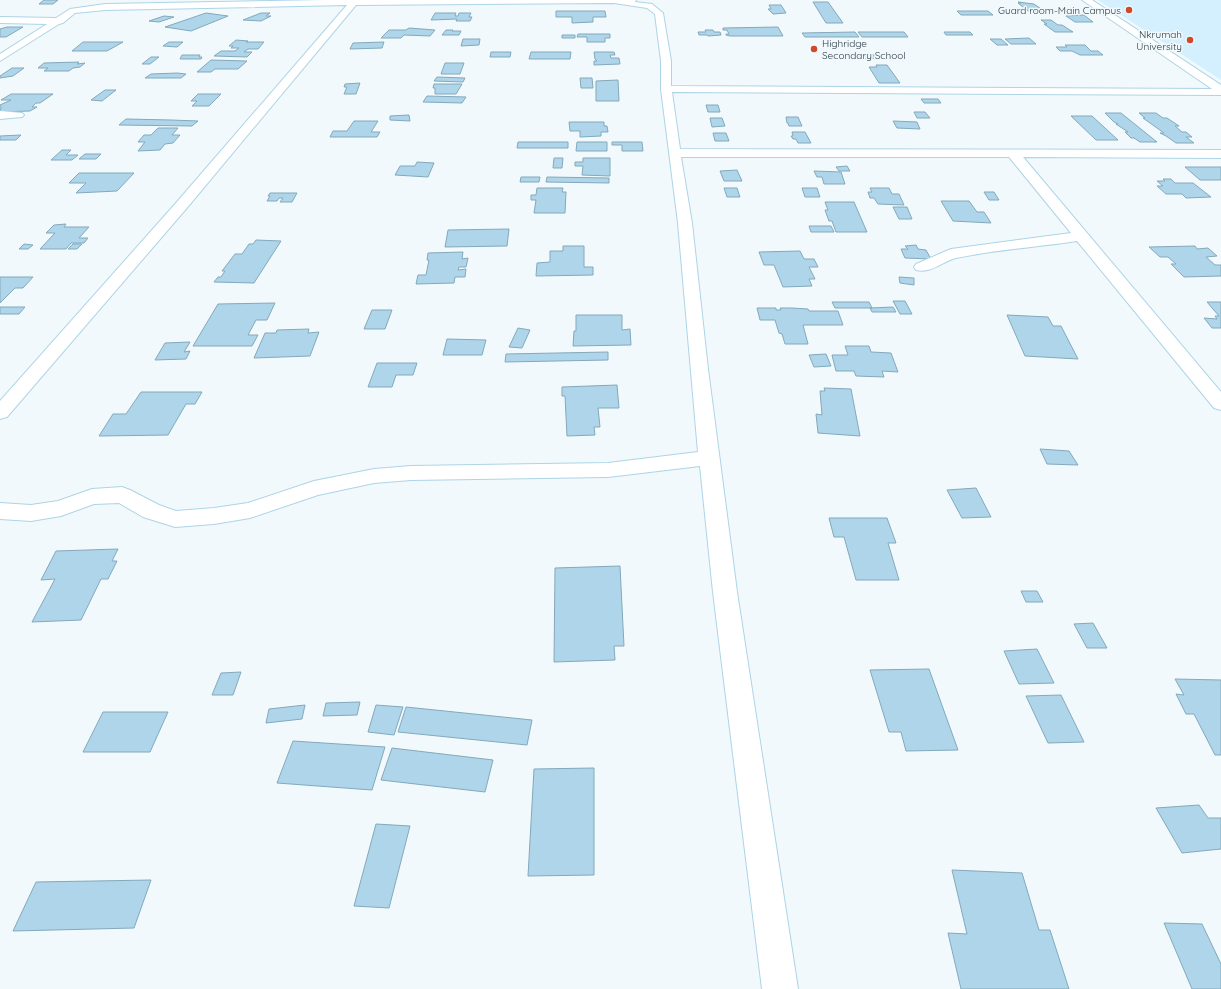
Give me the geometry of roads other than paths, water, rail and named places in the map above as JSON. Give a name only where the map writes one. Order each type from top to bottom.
[{"type":"street","points":[[0,58],[60,21],[73,11],[78,0]]},
{"type":"street","points":[[73,11],[154,0]]},
{"type":"street","points":[[1086,0],[1221,91]]},
{"type":"street","points":[[126,5],[625,1],[648,6],[659,13],[666,61],[666,89],[685,223],[699,369],[725,592],[780,989]]},
{"type":"street","points":[[0,413],[181,206],[354,2]]},
{"type":"street","points":[[0,20],[60,21]]},
{"type":"street","points":[[7,41],[29,41]]},
{"type":"street","points":[[666,89],[1221,91]]},
{"type":"street","points":[[0,115],[18,115]]},
{"type":"street","points":[[674,153],[1221,154]]},
{"type":"street","points":[[1014,154],[1080,236],[1221,404]]},
{"type":"street","points":[[922,267],[951,254],[1080,236]]},
{"type":"street","points":[[0,512],[31,513],[60,508],[92,497],[122,495],[151,511],[175,519],[214,516],[250,510],[314,488],[374,476],[411,473],[608,470],[709,458]]},
{"type":"place","name":"Guard room-Main Campus","points":[[1129,10]]},
{"type":"place","name":"Nkrumah University","points":[[1190,40]]},
{"type":"place","name":"Highridge Secondary School","points":[[814,49]]}]
